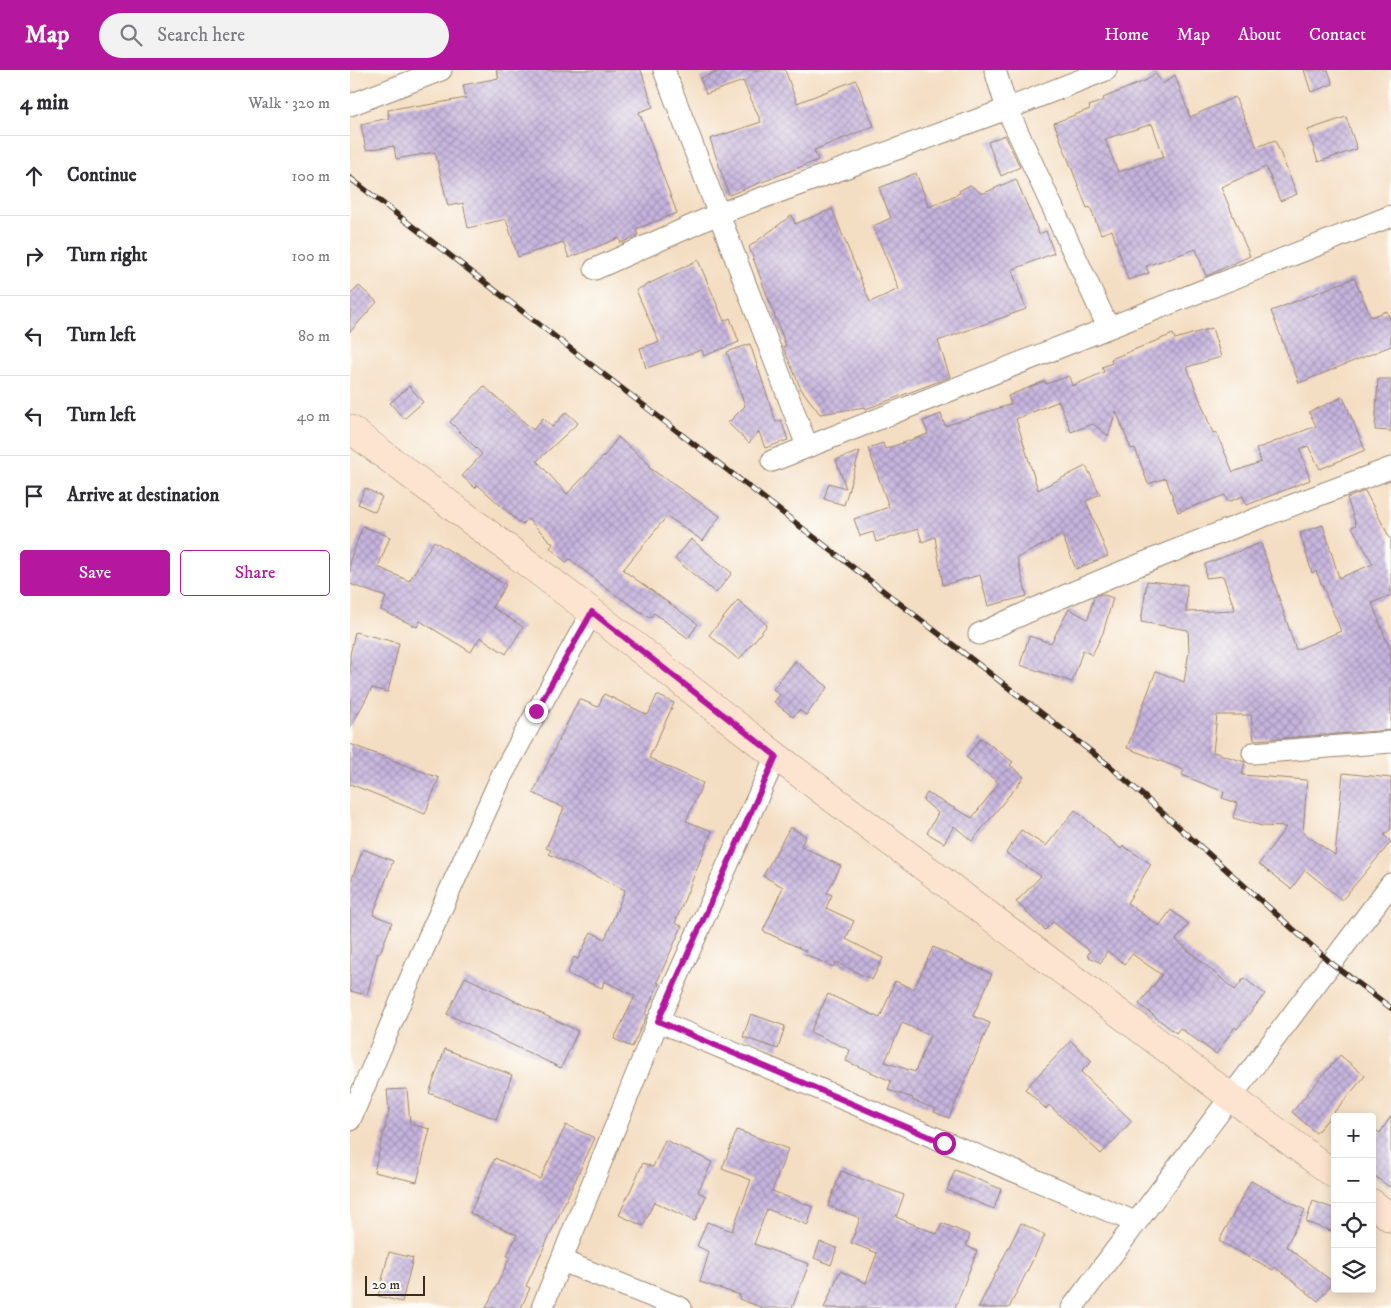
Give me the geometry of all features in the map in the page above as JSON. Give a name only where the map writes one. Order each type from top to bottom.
[{"type":"street","points":[[350,105],[441,70]]},
{"type":"street","points":[[664,70],[807,446]]},
{"type":"street","points":[[995,70],[1007,109],[1108,327]]},
{"type":"street","points":[[595,269],[718,214],[1007,109],[1106,70]]},
{"type":"street","points":[[772,461],[1391,216]]},
{"type":"street","points":[[350,429],[592,612],[776,756],[1331,1172]]},
{"type":"street","points":[[979,634],[1074,591],[1214,534],[1391,468]]},
{"type":"street","points":[[350,1120],[417,963],[502,775],[592,612]]},
{"type":"street","points":[[1253,752],[1391,742]]},
{"type":"street","points":[[542,1308],[658,1021],[776,756]]},
{"type":"street","points":[[1072,1308],[1230,1095],[1391,884]]},
{"type":"street","points":[[658,1021],[1135,1222]]},
{"type":"street","points":[[1376,1206],[1391,1218]]},
{"type":"street","points":[[562,1261],[681,1308]]},
{"type":"building","points":[[496,70],[641,70],[653,107],[639,112],[677,213],[636,229],[638,235],[621,243],[619,238],[569,258],[563,242],[518,257],[506,219],[468,228],[463,203],[448,206],[435,152],[396,159],[394,146],[366,150],[361,124],[389,118],[388,110],[466,98],[463,85],[499,78]]},
{"type":"building","points":[[724,70],[785,70],[797,103],[856,80],[874,126],[814,150],[818,160],[729,195],[710,139],[761,122],[743,81],[706,94],[700,78]]},
{"type":"building","points":[[1304,70],[1328,70],[1333,84],[1311,92]]},
{"type":"building","points":[[1155,73],[1163,84],[1175,75],[1190,117],[1235,97],[1257,147],[1275,140],[1297,194],[1280,201],[1266,167],[1221,187],[1250,256],[1206,276],[1196,249],[1146,266],[1149,273],[1128,280],[1112,230],[1101,234],[1090,207],[1087,208],[1054,123],[1090,109],[1089,106],[1104,100],[1103,98],[1147,80]],"holes":[[[1152,124],[1164,157],[1118,172],[1105,139]]]},
{"type":"building","points":[[1346,117],[1357,149],[1318,162],[1308,130]]},
{"type":"building","points":[[1005,135],[1020,167],[1001,176],[988,142]]},
{"type":"building","points":[[916,173],[929,207],[960,193],[959,191],[970,185],[982,194],[1016,179],[1039,234],[1046,231],[1054,253],[1012,270],[1026,309],[938,341],[950,377],[866,409],[865,407],[820,414],[801,389],[783,347],[786,346],[749,247],[792,215],[795,224],[832,209],[870,302],[899,289],[873,226],[891,218],[879,188]]},
{"type":"building","points":[[698,260],[724,321],[730,318],[739,342],[704,356],[702,350],[646,368],[640,348],[659,342],[636,290]]},
{"type":"building","points":[[1354,278],[1371,317],[1387,311],[1391,323],[1391,346],[1299,383],[1271,311]]},
{"type":"building","points":[[359,286],[377,302],[350,332],[350,295]]},
{"type":"building","points":[[1212,328],[1221,357],[1187,367],[1213,433],[1216,432],[1233,472],[1261,462],[1256,449],[1316,426],[1309,412],[1343,397],[1365,450],[1320,469],[1308,446],[1300,449],[1310,480],[1247,505],[1243,496],[1228,502],[1225,495],[1178,512],[1166,478],[1148,484],[1135,448],[1131,449],[1116,411],[1108,436],[1093,424],[1071,432],[1059,401],[1016,419],[1038,490],[1086,466],[1100,494],[1086,501],[1108,556],[1076,569],[1062,535],[1017,558],[1027,596],[988,606],[980,575],[943,585],[935,537],[922,542],[918,529],[876,542],[873,532],[860,536],[854,519],[889,507],[868,448],[883,443],[885,449],[928,434],[923,421],[941,414],[945,426],[1011,404],[1008,396],[1045,381],[1046,384],[1069,376],[1072,386],[1104,372],[1102,367],[1112,363],[1111,359],[1173,334],[1175,339]]},
{"type":"building","points":[[750,344],[776,422],[781,420],[788,440],[765,448],[759,432],[749,443],[728,423],[745,406],[727,352]]},
{"type":"building","points":[[1378,379],[1391,379],[1391,431],[1375,430]]},
{"type":"building","points":[[409,386],[423,402],[404,419],[390,403]]},
{"type":"building","points":[[484,386],[533,430],[543,418],[552,427],[566,412],[578,423],[537,461],[567,494],[606,454],[618,437],[650,465],[648,467],[720,516],[703,541],[667,516],[623,570],[698,624],[688,638],[654,613],[650,618],[607,589],[570,559],[566,562],[550,548],[553,544],[528,519],[522,525],[478,485],[475,488],[462,476],[482,454],[450,422]]},
{"type":"building","points":[[860,451],[844,505],[824,499],[829,483],[846,488],[836,460]]},
{"type":"building","points":[[365,488],[382,497],[375,512],[358,504]]},
{"type":"building","points":[[1365,491],[1391,540],[1391,595],[1372,603],[1391,652],[1391,730],[1254,740],[1251,715],[1217,715],[1213,752],[1245,762],[1242,775],[1307,780],[1303,833],[1335,855],[1343,773],[1391,778],[1391,829],[1384,835],[1391,842],[1342,900],[1305,870],[1291,889],[1259,864],[1286,827],[1262,826],[1233,818],[1237,803],[1222,798],[1224,792],[1182,775],[1184,770],[1127,748],[1156,671],[1184,682],[1189,651],[1188,630],[1141,622],[1147,581],[1187,585],[1186,612],[1235,610],[1223,576],[1206,578],[1205,564],[1261,543],[1296,650],[1341,631],[1316,571],[1312,573],[1300,533],[1323,525],[1339,578],[1373,564],[1352,527],[1356,525],[1347,498]]},
{"type":"building","points":[[363,526],[390,537],[378,567],[409,581],[434,541],[506,585],[492,607],[523,627],[506,654],[480,637],[471,652],[420,621],[417,627],[381,610],[386,597],[350,584],[350,560]]},
{"type":"building","points":[[691,539],[732,573],[716,593],[675,559]]},
{"type":"building","points":[[1101,594],[1113,598],[1103,633],[1092,655],[1083,650],[1072,682],[1020,665],[1029,636],[1051,643],[1069,609],[1088,619],[1094,597]]},
{"type":"building","points":[[738,600],[767,625],[739,660],[709,635]]},
{"type":"building","points":[[355,632],[399,643],[388,692],[372,688],[350,728],[350,655]]},
{"type":"building","points":[[795,661],[828,687],[806,715],[799,710],[793,717],[774,702],[780,695],[773,689]]},
{"type":"building","points":[[604,694],[648,715],[657,695],[674,703],[649,758],[703,783],[686,821],[712,831],[675,923],[682,926],[657,982],[659,983],[645,1014],[647,1015],[632,1047],[614,1039],[635,996],[604,981],[602,988],[567,974],[574,957],[578,959],[591,932],[605,939],[625,890],[549,854],[551,850],[546,848],[564,808],[533,793],[579,699],[598,707]]},
{"type":"building","points":[[981,738],[1013,762],[1010,765],[1024,777],[972,841],[954,826],[944,843],[927,833],[938,813],[923,800],[927,793],[972,818],[999,783],[966,757]]},
{"type":"building","points":[[350,744],[439,778],[425,814],[350,784]]},
{"type":"building","points":[[1075,810],[1121,849],[1123,846],[1151,864],[1127,903],[1159,926],[1171,910],[1189,924],[1176,940],[1235,990],[1244,978],[1265,994],[1237,1029],[1235,1027],[1216,1054],[1180,1028],[1176,1033],[1139,1004],[1162,975],[1132,954],[1125,964],[1107,951],[1101,963],[1087,956],[1090,951],[1053,922],[1045,930],[1016,902],[1041,876],[1006,853],[1021,830],[1046,846]]},
{"type":"building","points":[[790,827],[806,836],[801,846],[841,866],[827,893],[832,895],[826,908],[854,921],[846,939],[883,958],[872,980],[836,962],[833,967],[805,954],[806,951],[763,931],[783,887],[763,876]]},
{"type":"building","points":[[363,849],[393,861],[373,915],[392,922],[380,953],[378,953],[367,995],[350,991],[350,884]]},
{"type":"building","points":[[933,947],[992,974],[973,1016],[990,1023],[949,1118],[934,1112],[936,1109],[912,1100],[913,1098],[888,1090],[891,1081],[846,1061],[850,1050],[810,1032],[828,994],[880,1018],[895,981],[914,989]],"holes":[[[902,1023],[930,1035],[915,1072],[885,1062]]]},
{"type":"building","points":[[465,977],[578,1031],[561,1068],[447,1014]]},
{"type":"building","points":[[751,1014],[785,1026],[778,1049],[743,1037]]},
{"type":"building","points":[[1071,1041],[1092,1061],[1081,1072],[1132,1121],[1101,1154],[1049,1105],[1046,1109],[1025,1089]]},
{"type":"building","points":[[445,1049],[512,1075],[496,1119],[429,1093]]},
{"type":"building","points":[[1340,1055],[1365,1076],[1333,1113],[1331,1113],[1331,1116],[1316,1133],[1292,1112]]},
{"type":"building","points":[[407,1089],[410,1124],[430,1129],[417,1182],[374,1172],[389,1111],[387,1090]]},
{"type":"building","points":[[1391,1116],[1391,1188],[1376,1177],[1376,1130],[1380,1133]]},
{"type":"building","points":[[566,1125],[595,1138],[526,1286],[530,1288],[521,1308],[486,1308],[510,1257],[507,1256],[517,1235],[470,1213],[495,1158],[540,1179]]},
{"type":"building","points":[[737,1130],[788,1149],[772,1191],[813,1207],[808,1225],[767,1209],[754,1244],[809,1264],[792,1308],[763,1308],[739,1299],[740,1295],[700,1282],[709,1252],[697,1246],[707,1222],[732,1231],[751,1180],[722,1169]]},
{"type":"building","points":[[665,1140],[712,1162],[698,1192],[706,1196],[695,1221],[654,1202],[643,1226],[619,1215],[643,1163],[653,1167]]},
{"type":"building","points":[[955,1170],[1001,1189],[994,1209],[947,1190]]},
{"type":"building","points":[[841,1171],[904,1195],[896,1217],[937,1234],[942,1223],[970,1235],[966,1246],[977,1251],[955,1308],[824,1308],[840,1271],[866,1283],[877,1253],[851,1243],[860,1218],[828,1206]]},
{"type":"building","points":[[1251,1181],[1305,1210],[1286,1246],[1331,1280],[1331,1285],[1318,1301],[1275,1267],[1273,1270],[1219,1241]]},
{"type":"building","points":[[1313,1201],[1331,1208],[1331,1231],[1306,1222]]},
{"type":"building","points":[[1021,1223],[1045,1235],[1009,1308],[978,1308]]},
{"type":"building","points":[[820,1242],[837,1248],[831,1265],[814,1258]]},
{"type":"building","points":[[389,1252],[413,1258],[402,1302],[378,1296]]},
{"type":"railway","points":[[350,178],[1111,767],[1330,962],[1391,1008]]},
{"type":"route","points":[[536,711],[592,612],[776,756],[658,1021],[944,1143]]}]
